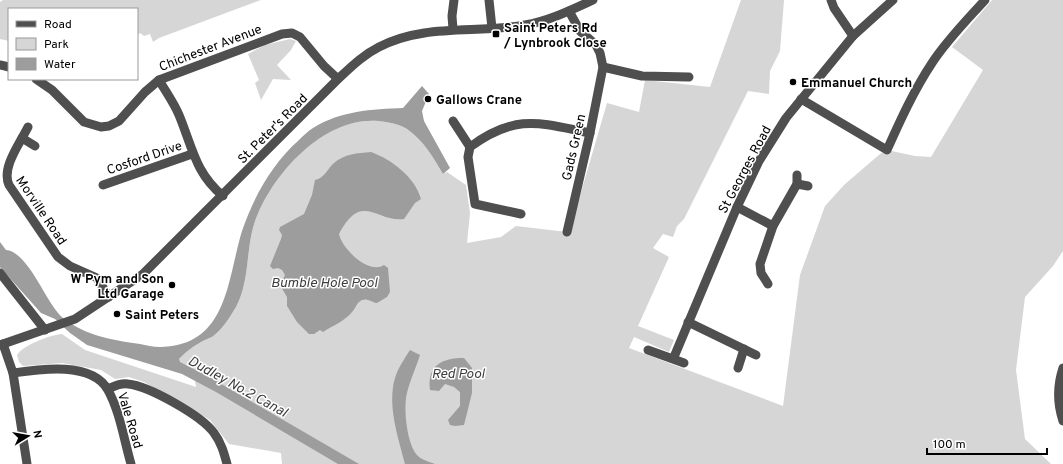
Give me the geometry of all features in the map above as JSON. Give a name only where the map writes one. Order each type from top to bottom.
[{"type":"street","points":[[453,29],[452,16],[454,0]]},
{"type":"street","points":[[489,0],[492,28]]},
{"type":"street","name":"St. Peter's Road","points":[[2,345],[75,319],[142,274],[223,196],[338,79],[361,58],[379,47],[414,34],[453,29],[526,25],[569,11],[593,0]]},
{"type":"street","points":[[831,0],[834,8],[853,36]]},
{"type":"street","name":"St Georges Road","points":[[674,358],[737,208],[759,161],[786,118],[853,36],[893,0]]},
{"type":"street","points":[[801,99],[887,150],[901,118],[932,63],[958,30],[985,0]]},
{"type":"street","name":"Gads Green","points":[[567,232],[590,133],[602,67],[600,53],[596,45],[580,31],[569,11]]},
{"type":"street","name":"Chichester Avenue","points":[[37,80],[52,90],[84,122],[101,127],[119,121],[132,105],[159,80],[266,38],[282,34],[292,34],[300,37],[324,66],[338,79]]},
{"type":"street","points":[[602,67],[642,76],[689,77]]},
{"type":"street","points":[[159,80],[179,114],[192,154],[205,177],[223,196]]},
{"type":"street","points":[[454,121],[470,147],[468,157],[475,204],[521,214]]},
{"type":"street","points":[[470,147],[489,134],[521,124],[549,123],[590,133]]},
{"type":"street","name":"Morville Road","points":[[28,127],[7,170],[5,178],[58,257],[70,266],[97,278],[109,297]]},
{"type":"street","points":[[22,138],[35,146]]},
{"type":"street","name":"Cosford Drive","points":[[103,185],[192,154]]},
{"type":"street","points":[[768,284],[761,273],[760,264],[773,226],[797,179],[808,186]]},
{"type":"street","points":[[737,208],[773,226]]},
{"type":"street","points":[[0,273],[49,329]]},
{"type":"street","points":[[752,278],[761,273]]},
{"type":"street","points":[[688,322],[756,355]]},
{"type":"street","points":[[2,345],[13,374],[27,464]]},
{"type":"street","points":[[738,368],[744,349]]},
{"type":"street","points":[[648,350],[674,358],[684,363]]},
{"type":"street","points":[[1063,368],[1059,381],[1058,393],[1059,407],[1063,421]]},
{"type":"street","name":"Vale Road","points":[[13,374],[34,370],[56,369],[81,372],[98,378],[108,389],[117,413],[131,464]]},
{"type":"street","points":[[108,389],[120,384],[130,384],[151,392],[201,419],[214,433],[223,449],[227,464]]},
{"type":"green space","points":[[3,0],[261,0],[159,38],[153,42],[150,34],[144,36],[140,33],[138,35],[138,8],[8,8],[8,41],[0,39],[0,2]]},
{"type":"green space","points":[[741,0],[784,0],[780,51],[770,71],[769,94],[748,91],[684,219],[677,226],[673,237],[663,234],[653,248],[669,257],[638,326],[674,340],[669,352],[634,337],[629,348],[783,406],[800,275],[825,206],[844,185],[880,154],[887,150],[915,156],[931,157],[983,70],[952,47],[992,0],[1063,0],[1063,251],[1053,266],[1025,297],[1016,370],[1025,439],[1051,464],[282,464],[281,453],[229,444],[210,420],[144,382],[129,377],[115,379],[101,370],[62,363],[23,366],[19,362],[17,355],[20,351],[44,338],[62,334],[85,350],[196,387],[193,370],[179,362],[179,359],[202,341],[216,334],[226,323],[236,307],[244,285],[253,227],[265,199],[276,181],[305,150],[322,137],[340,127],[359,122],[382,121],[404,127],[423,144],[432,155],[443,174],[447,172],[466,185],[470,213],[467,243],[501,237],[516,226],[567,232],[570,230],[607,103],[639,112],[645,80],[710,87]]},
{"type":"green space","points":[[290,39],[296,41],[291,50],[277,65],[291,80],[273,79],[261,100],[255,83],[259,80],[248,54],[265,45]]},
{"type":"water","points":[[422,86],[429,94],[422,111],[424,121],[450,168],[443,174],[432,155],[413,134],[401,126],[393,124],[379,121],[359,122],[340,127],[322,137],[305,149],[290,164],[277,181],[257,216],[253,227],[244,285],[241,296],[231,315],[216,334],[202,341],[179,359],[180,362],[211,378],[359,464],[338,464],[216,392],[182,374],[87,345],[70,333],[55,319],[41,313],[0,267],[0,242],[6,250],[14,253],[30,269],[50,302],[63,318],[90,333],[109,339],[155,347],[182,344],[199,335],[212,323],[221,307],[242,231],[252,205],[272,170],[289,149],[311,129],[323,122],[345,114],[368,110],[403,108]]},
{"type":"water","name":"Bumble Hole Pool","points":[[371,152],[394,164],[408,176],[418,191],[421,199],[415,203],[404,219],[394,219],[362,211],[355,214],[347,221],[339,234],[345,247],[364,264],[378,267],[384,265],[388,268],[390,292],[387,297],[377,303],[362,300],[342,321],[323,332],[320,330],[314,334],[309,334],[297,322],[287,306],[287,297],[280,285],[285,275],[282,270],[278,268],[273,269],[270,266],[281,239],[282,235],[279,230],[280,227],[304,214],[312,195],[315,180],[324,175],[334,163],[347,156]]},
{"type":"water","points":[[410,350],[420,355],[410,383],[406,400],[405,408],[409,436],[414,451],[418,456],[435,464],[405,464],[394,421],[392,399],[395,378]]},
{"type":"water","name":"Red Pool","points":[[464,358],[472,368],[472,393],[464,425],[455,426],[450,425],[448,420],[460,406],[460,392],[454,387],[445,384],[439,391],[430,390],[430,381],[431,374],[438,365],[449,359]]},
{"type":"place","name":"Saint Peters Rd / Lynbrook Close","points":[[496,34]]},
{"type":"place","name":"Emmanuel Church","points":[[793,82]]},
{"type":"place","name":"Gallows Crane","points":[[428,99]]},
{"type":"place","name":"W Pym and Son Ltd Garage","points":[[172,285]]},
{"type":"place","name":"Saint Peters","points":[[117,314]]},
{"type":"water label","name":"Dudley No.2 Canal","points":[[238,386]]}]
